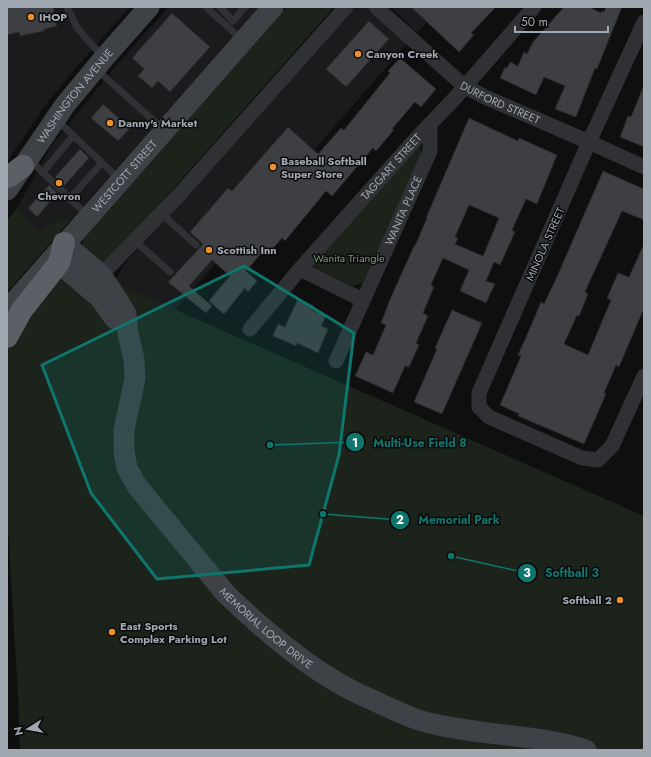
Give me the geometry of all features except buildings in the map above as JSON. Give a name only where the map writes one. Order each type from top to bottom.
[{"type":"highway","points":[[7,337],[22,310],[61,253]]},
{"type":"street","name":"WASHINGTON AVENUE","points":[[7,190],[25,168],[55,119],[99,63],[149,7]]},
{"type":"street","name":"WESTCOTT STREET","points":[[7,310],[61,253],[88,216],[274,7]]},
{"type":"street","points":[[101,275],[178,196],[346,7]]},
{"type":"street","name":"DURFORD STREET","points":[[376,7],[464,86],[644,167]]},
{"type":"street","name":"TAGGART STREET","points":[[250,329],[300,269],[534,7]]},
{"type":"street","name":"MINOLA STREET","points":[[644,22],[589,142],[479,393],[479,407],[489,417],[582,458],[598,460],[612,446],[644,376]]},
{"type":"street","name":"WANITA PLACE","points":[[336,360],[430,151],[430,124]]},
{"type":"street","name":"MEMORIAL LOOP DRIVE","points":[[61,253],[101,275],[116,296],[126,314],[128,334],[134,359],[135,378],[124,430],[124,451],[127,468],[137,486],[217,584],[242,609],[300,657],[325,674],[352,690],[403,714],[433,724],[508,736],[546,740],[586,750]]},
{"type":"street","name":"MEMORIAL LOOP DRIVE","points":[[61,253],[100,298],[128,334]]},
{"type":"street","points":[[300,269],[364,300]]},
{"type":"lane","points":[[67,7],[78,29],[99,63],[165,130]]},
{"type":"lane","points":[[206,7],[243,41]]},
{"type":"lane","points":[[220,7],[233,20],[246,7]]},
{"type":"lane","points":[[55,119],[120,180]]},
{"type":"lane","points":[[73,136],[25,168],[70,198],[88,216]]},
{"type":"lane","points":[[70,198],[102,163]]},
{"type":"lane","points":[[161,213],[196,245]]},
{"type":"lane","points":[[134,240],[170,272]]},
{"type":"highlighted area","points":[[244,266],[354,333],[339,455],[309,565],[157,579],[91,493],[42,365]]},
{"type":"shaded area","points":[[7,7],[130,7],[80,63],[44,107],[7,162]]},
{"type":"shaded area","points":[[169,7],[260,7],[69,222],[62,216],[40,231],[27,221],[18,206],[52,145],[114,68]]},
{"type":"shaded area","points":[[355,7],[369,7],[408,42],[175,310],[126,288],[117,277],[126,262],[189,194]]},
{"type":"shaded area","points":[[391,7],[440,7],[417,33]]},
{"type":"green space","points":[[286,7],[334,7],[111,259],[99,263],[83,249],[83,239]]},
{"type":"green space","name":"Wanita Triangle","points":[[419,146],[421,148],[421,155],[362,283],[353,286],[316,268],[314,263]]},
{"type":"green space","points":[[18,206],[27,221],[40,231],[62,216],[69,222],[7,292],[7,221]]},
{"type":"green space","points":[[117,277],[126,288],[644,516],[644,750],[20,750],[7,512],[7,346],[56,278],[65,278],[92,300]]},
{"type":"place","name":"IHOP","points":[[31,17]]},
{"type":"place","name":"Canyon Creek","points":[[358,54]]},
{"type":"place","name":"Danny's Market","points":[[110,123]]},
{"type":"place","name":"Baseball Softball Super Store","points":[[273,167]]},
{"type":"place","name":"Chevron","points":[[59,183]]},
{"type":"place","name":"Scottish Inn","points":[[209,250]]},
{"type":"place","name":"Multi-Use Field 8","points":[[270,445]]},
{"type":"place","name":"Memorial Park","points":[[323,514]]},
{"type":"place","name":"Softball 3","points":[[451,556]]},
{"type":"place","name":"Softball 2","points":[[620,600]]},
{"type":"place","name":"East Sports Complex Parking Lot","points":[[112,632]]}]
